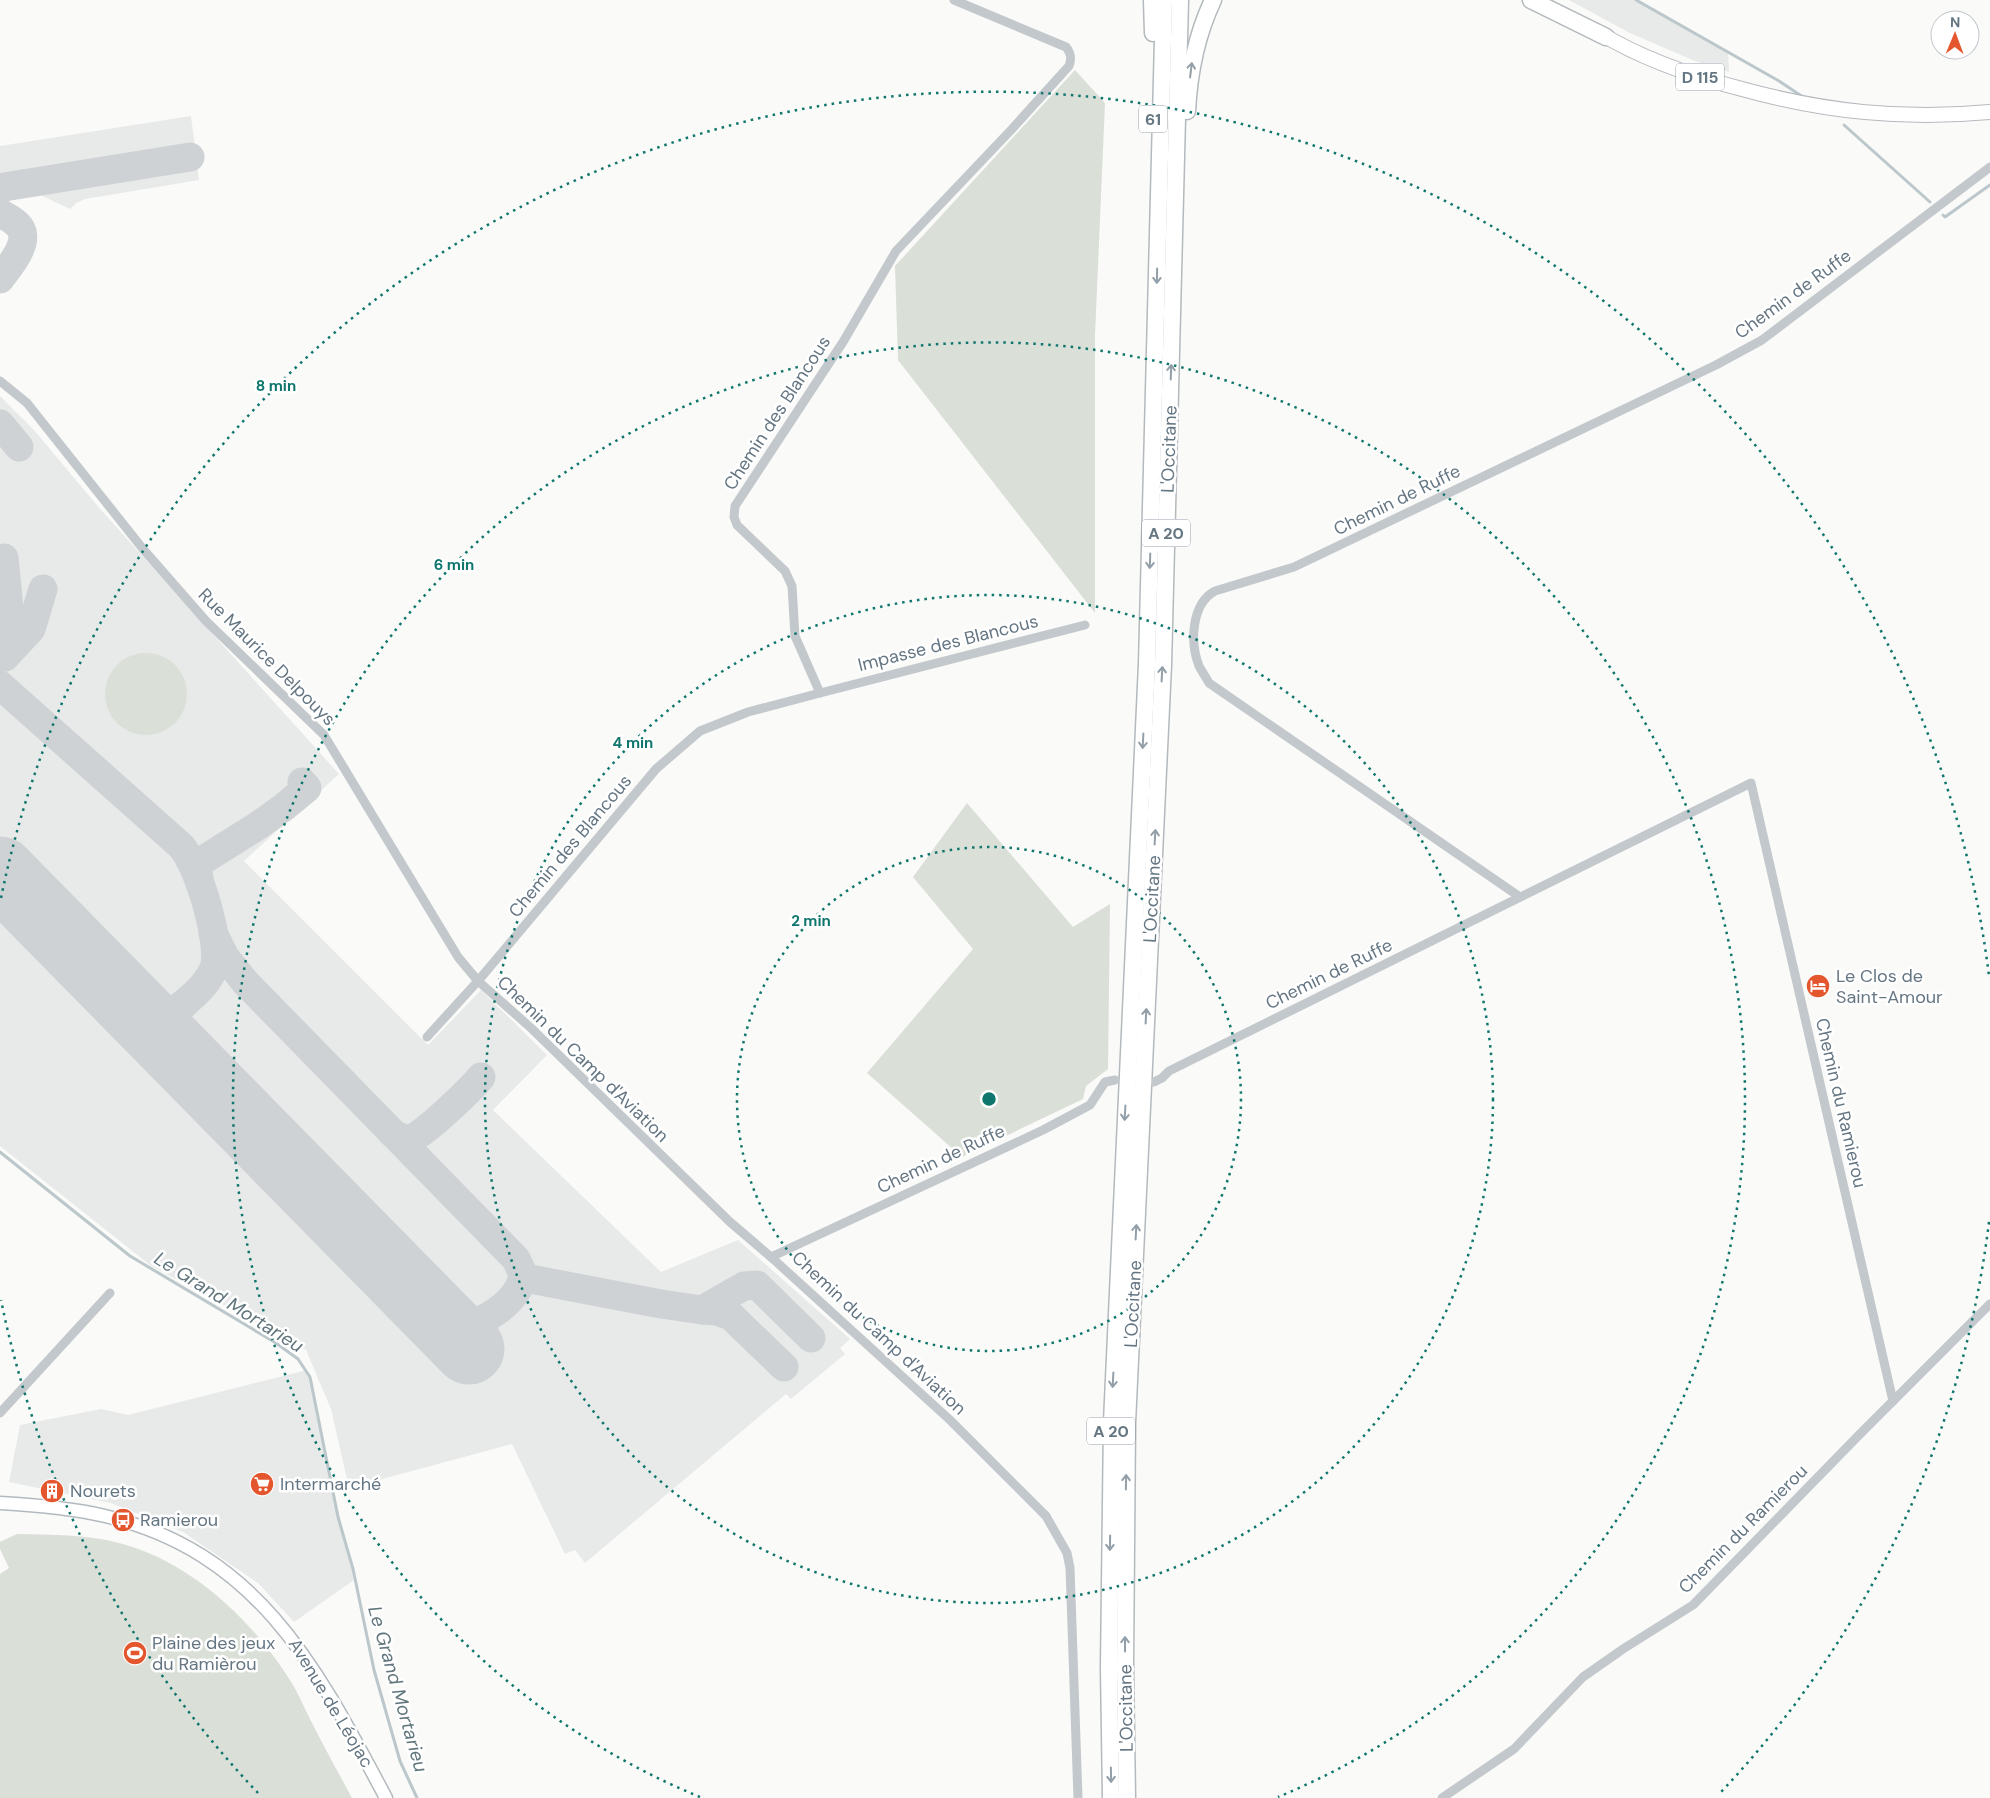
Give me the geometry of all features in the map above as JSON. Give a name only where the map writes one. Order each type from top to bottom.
[{"type":"highway","name":"61","points":[[1152,0],[1152,97],[1158,238]]},
{"type":"highway","name":"L'Occitane","points":[[1111,1798],[1109,1659],[1112,1422],[1147,664],[1164,0]]},
{"type":"highway","name":"L'Occitane","points":[[1127,1798],[1125,1659],[1128,1423],[1162,675],[1180,0]]},
{"type":"highway","name":"61","points":[[1174,276],[1188,104],[1195,50],[1203,22],[1213,0]]},
{"type":"highway","name":"61","points":[[1195,50],[1220,0]]},
{"type":"highway","points":[[1531,0],[1606,37]]},
{"type":"main road","name":"D 115","points":[[1544,0],[1606,37],[1671,68],[1716,83],[1800,104],[1872,114],[1916,116],[1990,112]]},
{"type":"main road","name":"Avenue de Léojac","points":[[0,1503],[85,1512],[123,1520],[184,1545],[226,1572],[247,1589],[272,1614],[300,1649],[363,1755],[386,1798]]},
{"type":"street","name":"Chemin des Blancous","points":[[427,1036],[478,981],[656,769],[700,731],[748,712],[820,693],[795,636],[792,586],[785,571],[737,526],[734,517],[735,506],[843,342],[896,251],[1070,66],[1070,52],[1066,47],[954,0]]},
{"type":"street","name":"Chemin de Ruffe","points":[[1520,897],[1209,683],[1199,665],[1195,650],[1195,617],[1199,605],[1207,596],[1215,591],[1294,567],[1716,365],[1755,344],[1990,167]]},
{"type":"street","name":"Rue Maurice Delpouys","points":[[0,381],[27,403],[143,549],[206,621],[324,735],[458,957],[478,981]]},
{"type":"street","name":"Impasse des Blancous","points":[[820,693],[1085,626]]},
{"type":"street","name":"Chemin de Ruffe","points":[[1154,1082],[1162,1078],[1169,1071],[1411,953],[1751,783]]},
{"type":"street","name":"Chemin du Ramierou","points":[[1751,783],[1893,1401]]},
{"type":"street","name":"Chemin du Camp d'Aviation","points":[[478,981],[531,1028],[724,1216],[771,1256],[950,1420],[1046,1516],[1067,1553],[1070,1568],[1078,1798]]},
{"type":"street","name":"Chemin de Ruffe","points":[[771,1256],[1051,1126],[1090,1105],[1105,1082],[1115,1080]]},
{"type":"street","points":[[0,1413],[110,1293]]},
{"type":"street","name":"Chemin du Ramierou","points":[[1442,1798],[1514,1749],[1583,1677],[1623,1649],[1693,1605],[1990,1304]]},
{"type":"shaded area","points":[[1569,0],[1638,0],[1728,52],[1729,72],[1695,61],[1630,33]]},
{"type":"shaded area","points":[[1075,70],[1105,103],[1095,335],[1095,613],[898,360],[895,266]]},
{"type":"shaded area","points":[[191,116],[199,180],[85,199],[76,203],[70,209],[0,176],[0,146]]},
{"type":"shaded area","points":[[0,396],[34,430],[101,510],[339,774],[244,861],[428,1045],[481,990],[547,1055],[493,1110],[661,1272],[738,1240],[850,1339],[840,1348],[845,1354],[791,1399],[786,1394],[585,1563],[575,1550],[565,1554],[512,1444],[349,1488],[331,1409],[306,1350],[150,1265],[0,1146]]},
{"type":"shaded area","points":[[146,653],[162,656],[175,665],[184,678],[187,694],[184,710],[175,723],[162,732],[146,735],[130,732],[117,723],[108,710],[105,694],[108,678],[117,665],[130,656]]},
{"type":"shaded area","points":[[967,803],[1073,927],[1110,904],[1108,1069],[1086,1086],[1083,1099],[962,1157],[867,1073],[973,949],[913,877]]},
{"type":"shaded area","points":[[307,1370],[354,1580],[294,1622],[258,1583],[183,1532],[111,1503],[9,1482],[20,1425],[101,1409],[128,1415]]},
{"type":"shaded area","name":"Plaine des jeux du Ramièrou","points":[[17,1534],[81,1536],[119,1543],[144,1551],[168,1562],[214,1593],[253,1631],[286,1674],[352,1798],[0,1798],[0,1574],[9,1568],[0,1549],[0,1542]]},
{"type":"waterway","points":[[1636,0],[1779,81],[1803,97]]},
{"type":"waterway","points":[[1844,125],[1930,202]]},
{"type":"waterway","points":[[1943,215],[1945,217],[1990,185]]},
{"type":"waterway","name":"Le Grand Mortarieu","points":[[0,1152],[130,1256],[276,1343],[298,1359],[310,1377],[338,1517],[353,1569],[374,1670],[400,1761],[417,1798]]},
{"type":"taxiway","points":[[0,190],[4,187],[190,157]]},
{"type":"taxiway","points":[[0,213],[17,224],[22,230],[23,237],[18,253],[0,279]]},
{"type":"taxiway","points":[[0,424],[19,447]]},
{"type":"taxiway","points":[[4,558],[12,640],[11,648],[5,657]]},
{"type":"taxiway","points":[[5,657],[31,629],[43,589]]},
{"type":"taxiway","points":[[0,685],[181,846],[188,855],[201,886],[212,924],[216,957],[214,968],[205,984],[196,993],[174,1011],[154,1016],[144,1014],[134,1007],[104,978]]},
{"type":"taxiway","points":[[199,878],[197,869],[200,862],[284,807],[307,788],[302,782]]},
{"type":"taxiway","points":[[213,933],[225,957],[245,982],[516,1259],[523,1274],[521,1284],[507,1303],[485,1318],[463,1325],[442,1318],[413,1292]]},
{"type":"taxiway","points":[[183,1059],[174,1030],[174,1023],[179,1010],[185,1003]]},
{"type":"taxiway","points":[[392,1133],[405,1139],[416,1136],[447,1111],[481,1077]]},
{"type":"taxiway","points":[[522,1281],[530,1279],[702,1310],[744,1286],[757,1285],[811,1338]]},
{"type":"taxiway","points":[[702,1310],[717,1311],[731,1316],[784,1367]]},
{"type":"runway","points":[[0,872],[469,1349]]},
{"type":"place","name":"Le Clos de Saint-Amour","points":[[1818,986]]},
{"type":"place","name":"Intermarché","points":[[262,1484]]},
{"type":"place","name":"Nourets","points":[[52,1491]]},
{"type":"place","name":"Ramierou","points":[[123,1520]]},
{"type":"place","name":"Plaine des jeux du Ramièrou","points":[[135,1653]]}]
